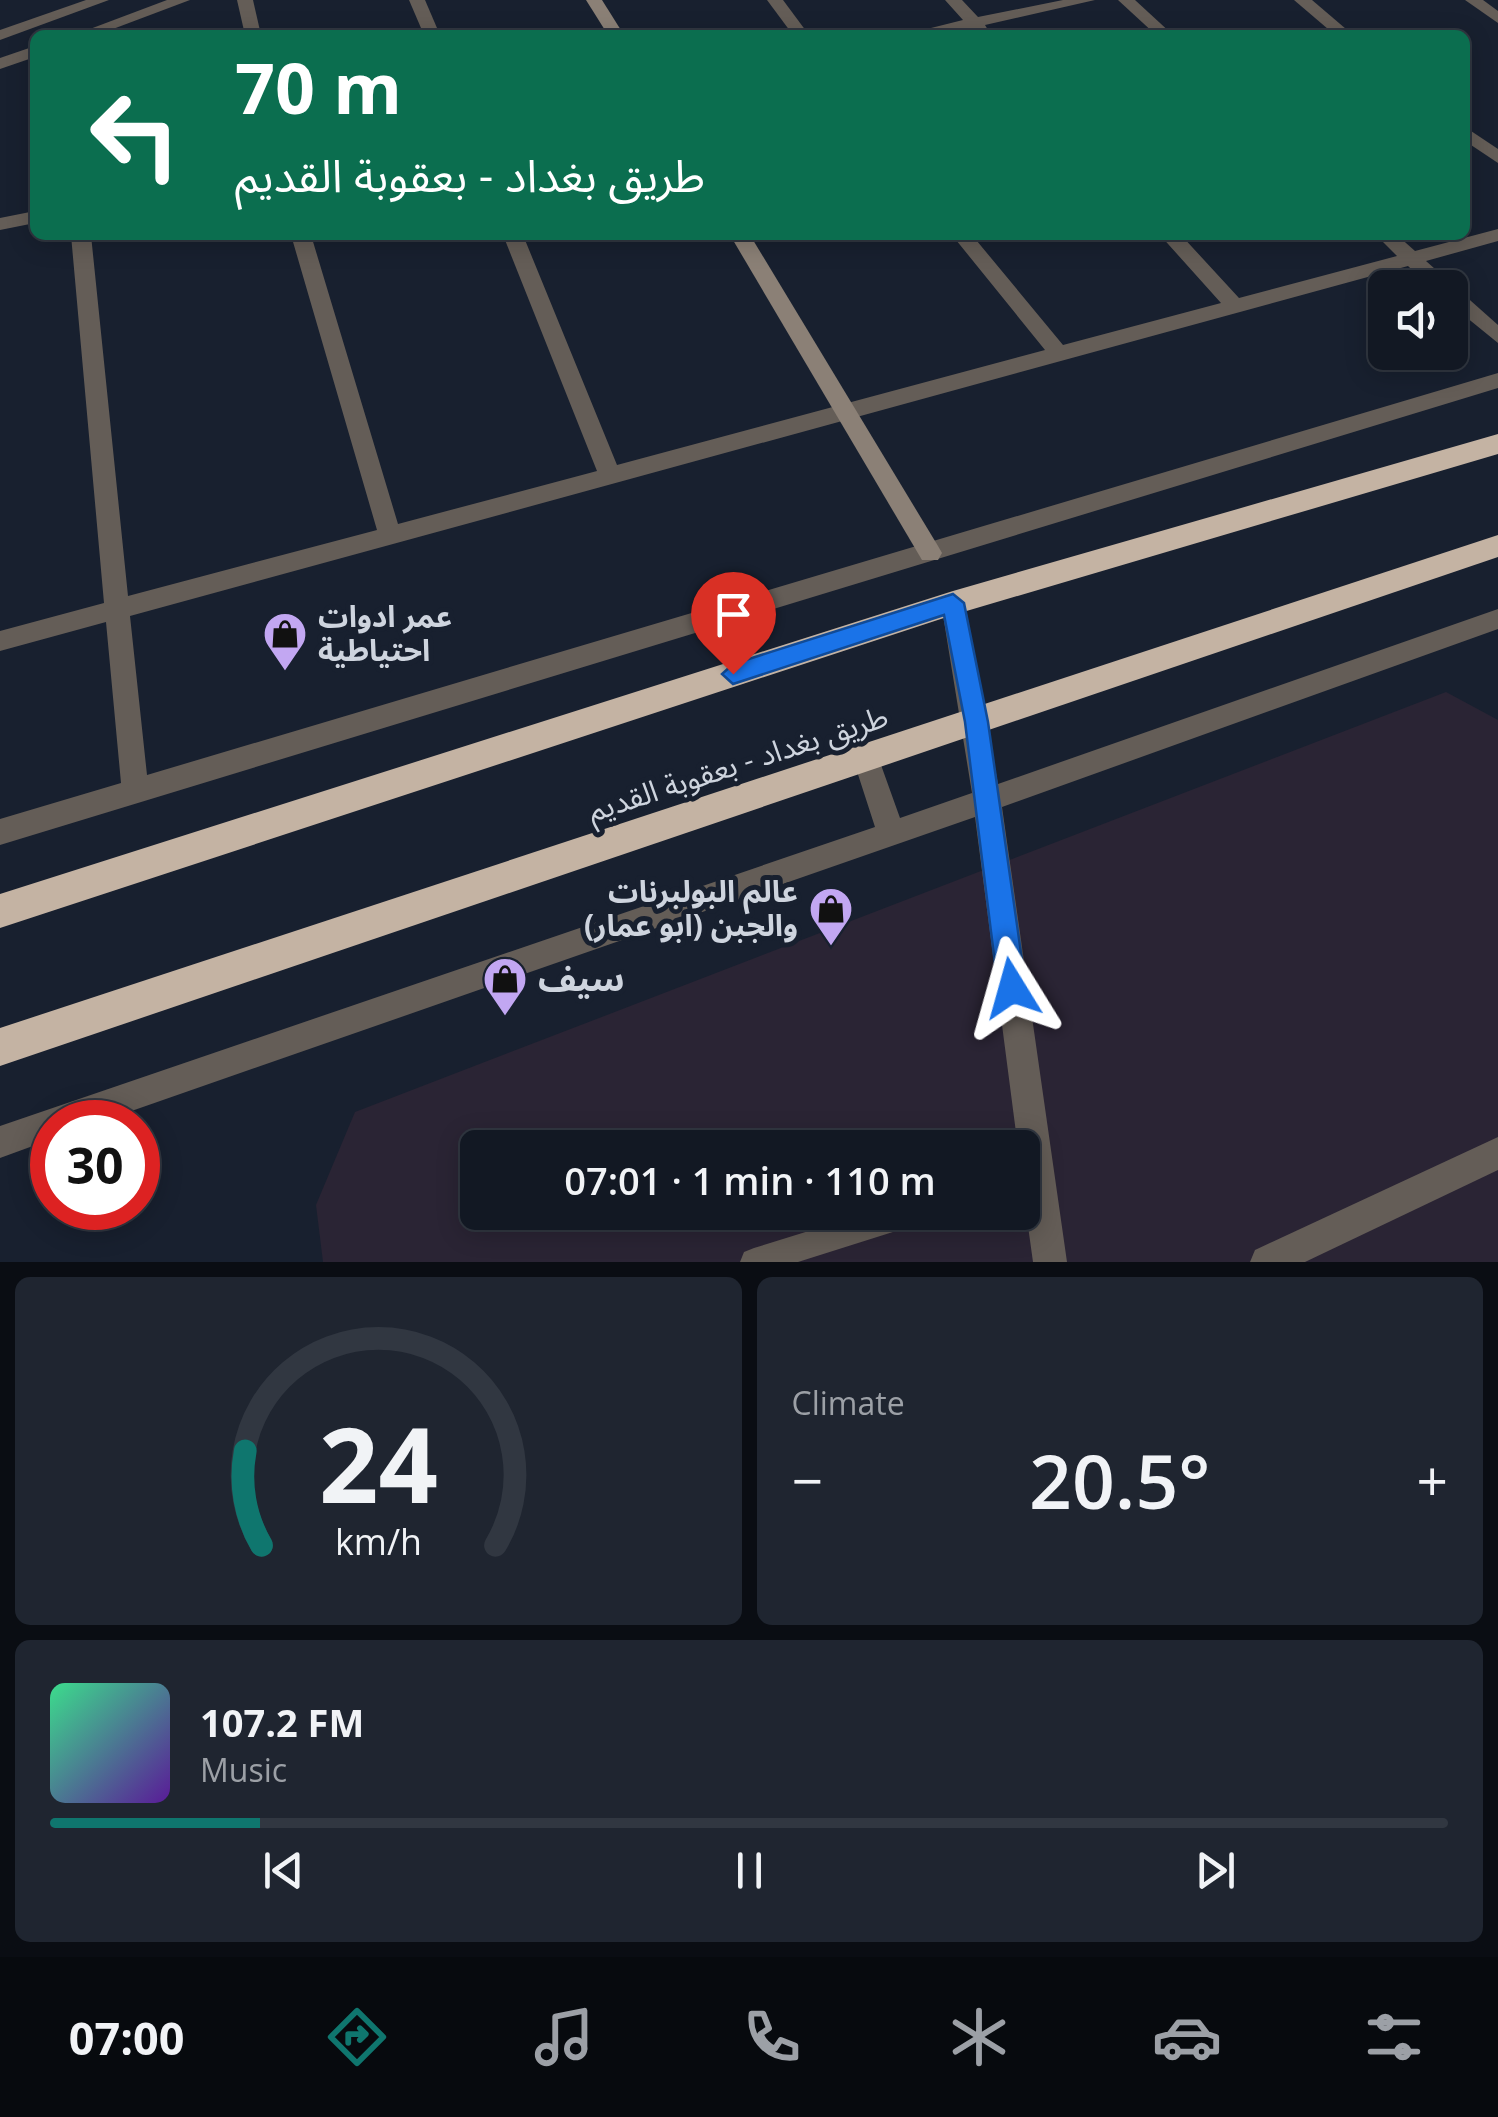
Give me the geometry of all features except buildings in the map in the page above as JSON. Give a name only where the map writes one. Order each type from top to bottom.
[{"type":"highway","points":[[0,911],[953,603],[1498,444]]},
{"type":"highway","name":"طريق بغداد - بعقوبة القديم","points":[[0,1047],[1498,546]]},
{"type":"street","points":[[0,35],[102,0]]},
{"type":"street","points":[[96,30],[182,0]]},
{"type":"street","points":[[245,0],[252,30]]},
{"type":"street","points":[[418,0],[430,30]]},
{"type":"street","points":[[594,0],[613,30]]},
{"type":"street","points":[[776,0],[797,30]]},
{"type":"street","points":[[953,0],[980,29],[1087,0]]},
{"type":"street","points":[[1126,0],[1159,30]]},
{"type":"street","points":[[1302,0],[1339,30]]},
{"type":"street","points":[[1473,0],[1498,18]]},
{"type":"street","points":[[0,64],[30,53]]},
{"type":"street","points":[[1470,136],[1498,158]]},
{"type":"street","points":[[0,224],[30,217]]},
{"type":"street","points":[[0,642],[1498,235]]},
{"type":"street","points":[[81,240],[114,610],[135,792]]},
{"type":"street","points":[[302,240],[390,536]]},
{"type":"street","points":[[515,240],[610,476]]},
{"type":"street","points":[[743,240],[930,554]]},
{"type":"street","points":[[966,240],[1059,354]]},
{"type":"street","points":[[1175,240],[1236,306]]},
{"type":"street","points":[[1392,240],[1425,270]]},
{"type":"street","points":[[1468,309],[1498,336]]},
{"type":"street","points":[[0,832],[1498,380]]},
{"type":"street","points":[[953,603],[987,800],[1025,1130]]},
{"type":"street","points":[[121,1100],[891,834],[1498,618]]},
{"type":"street","points":[[866,759],[891,834]]},
{"type":"street","points":[[0,1142],[30,1131]]},
{"type":"street","points":[[1267,1262],[1498,1153]]},
{"type":"street","points":[[1040,1220],[1050,1262]]},
{"type":"lane","points":[[754,1262],[856,1230]]},
{"type":"shaded area","points":[[1446,692],[1498,720],[1498,1262],[323,1262],[316,1205],[355,1112]]},
{"type":"place","name":"عمر ادوات احتياطية","points":[[285,672]]},
{"type":"place","name":"عالم البولبرنات والجبن (ابو عمار)","points":[[831,947]]},
{"type":"place","name":"سيف","points":[[505,1017]]},
{"type":"route","points":[[733,674],[953,603],[976,722],[1012,988]]}]
